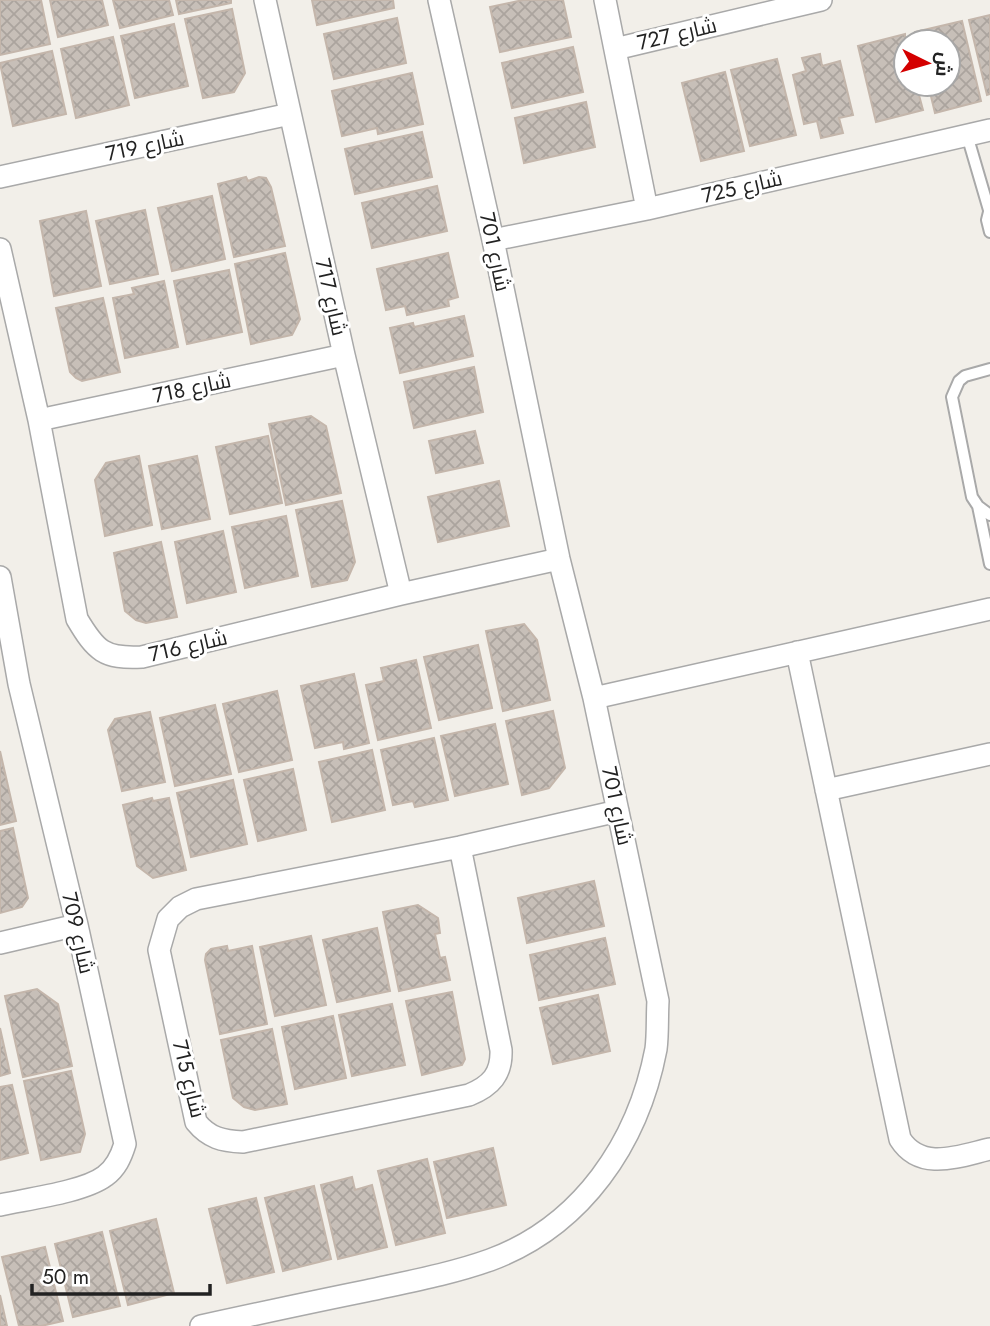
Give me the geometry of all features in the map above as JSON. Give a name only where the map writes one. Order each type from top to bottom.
[{"type":"street","name":"شارع 717","points":[[265,0],[344,355],[401,594]]},
{"type":"street","name":"شارع 701","points":[[201,1326],[419,1279],[490,1260],[533,1239],[563,1218],[593,1189],[629,1130],[647,1084],[656,1047],[658,1001],[594,698],[559,559],[493,240],[439,0]]},
{"type":"street","name":"شارع 727","points":[[605,0],[647,209]]},
{"type":"street","name":"شارع 727","points":[[615,49],[821,0]]},
{"type":"street","name":"شارع 719","points":[[0,177],[290,114]]},
{"type":"street","name":"شارع 725","points":[[493,240],[647,209],[990,130]]},
{"type":"street","name":"شارع 716","points":[[0,249],[39,420],[77,619],[102,652],[123,658],[142,657],[559,559]]},
{"type":"street","name":"شارع 718","points":[[39,420],[344,355]]},
{"type":"street","name":"شارع 709","points":[[0,577],[9,686],[77,925],[125,1144],[121,1158],[106,1176],[89,1185],[0,1205]]},
{"type":"street","points":[[594,698],[990,609]]},
{"type":"street","points":[[797,652],[900,1139],[912,1153],[932,1160],[990,1149]]},
{"type":"street","points":[[826,790],[990,754]]},
{"type":"street","name":"شارع 715","points":[[460,847],[501,1050],[502,1063],[495,1079],[469,1095],[243,1142],[214,1138],[203,1131],[196,1122],[159,950],[168,919],[180,907],[197,899],[460,847],[618,811]]},
{"type":"street","points":[[0,943],[77,925]]},
{"type":"lane","points":[[967,135],[990,209],[987,220],[990,232]]},
{"type":"lane","points":[[990,369],[965,376],[959,381],[952,397],[972,497],[978,506],[990,564]]},
{"type":"lane","points":[[978,506],[990,514]]},
{"type":"building","points":[[0,0],[41,0],[50,44],[0,55]]},
{"type":"building","points":[[50,0],[102,0],[108,25],[58,37]]},
{"type":"building","points":[[113,0],[169,0],[173,15],[120,28]]},
{"type":"building","points":[[176,0],[231,0],[231,3],[179,14]]},
{"type":"building","points":[[312,0],[393,0],[394,8],[317,25]]},
{"type":"building","points":[[523,0],[563,0],[571,37],[500,52],[490,7]]},
{"type":"building","points":[[232,9],[245,73],[234,92],[203,98],[185,19]]},
{"type":"building","points":[[990,15],[990,94],[987,95],[969,20]]},
{"type":"building","points":[[397,18],[406,63],[334,79],[324,34]]},
{"type":"building","points":[[962,21],[981,101],[935,113],[931,98],[962,98],[962,28],[932,28]]},
{"type":"building","points":[[174,24],[188,86],[135,98],[121,36]]},
{"type":"building","points":[[113,37],[129,105],[76,118],[61,49]]},
{"type":"building","points":[[892,37],[892,98],[920,98],[923,110],[876,122],[858,46]]},
{"type":"building","points":[[573,47],[583,92],[512,108],[502,63]]},
{"type":"building","points":[[52,51],[66,114],[13,126],[0,63]]},
{"type":"building","points":[[820,54],[822,66],[840,61],[853,115],[839,118],[843,133],[821,138],[817,121],[804,124],[793,75],[806,71],[802,58]]},
{"type":"building","points":[[777,59],[796,135],[750,146],[731,70]]},
{"type":"building","points":[[725,72],[744,151],[701,161],[682,83]]},
{"type":"building","points":[[412,73],[423,124],[378,134],[377,128],[342,136],[332,91]]},
{"type":"building","points":[[586,102],[595,147],[524,163],[515,118]]},
{"type":"building","points":[[422,132],[432,177],[355,194],[345,149]]},
{"type":"building","points":[[246,177],[248,181],[259,177],[266,178],[271,187],[285,246],[234,257],[218,184]]},
{"type":"building","points":[[437,186],[447,231],[372,248],[362,203]]},
{"type":"building","points":[[212,196],[225,259],[172,271],[158,208]]},
{"type":"building","points":[[145,210],[158,274],[110,284],[96,221]]},
{"type":"building","points":[[86,211],[101,286],[54,296],[40,221]]},
{"type":"building","points":[[285,253],[300,319],[292,335],[251,344],[235,264]]},
{"type":"building","points":[[448,253],[458,297],[448,300],[449,306],[407,315],[405,306],[386,310],[377,269]]},
{"type":"building","points":[[229,270],[242,332],[187,344],[174,281]]},
{"type":"building","points":[[164,281],[178,347],[125,358],[113,298],[134,294],[132,288]]},
{"type":"building","points":[[103,298],[120,372],[82,381],[70,372],[56,308]]},
{"type":"building","points":[[464,316],[473,356],[400,373],[390,328],[413,323],[414,327]]},
{"type":"building","points":[[474,367],[483,412],[414,428],[404,382]]},
{"type":"building","points":[[311,416],[326,426],[341,493],[286,505],[269,424]]},
{"type":"building","points":[[475,431],[483,463],[436,473],[429,441]]},
{"type":"building","points":[[268,436],[282,503],[230,514],[216,447]]},
{"type":"building","points":[[139,456],[152,525],[105,536],[95,480],[106,463]]},
{"type":"building","points":[[197,456],[210,519],[162,529],[149,466]]},
{"type":"building","points":[[499,481],[509,526],[438,542],[428,497]]},
{"type":"building","points":[[342,501],[355,562],[347,580],[312,587],[296,510]]},
{"type":"building","points":[[286,516],[298,576],[245,588],[232,527]]},
{"type":"building","points":[[223,531],[236,592],[187,603],[175,542]]},
{"type":"building","points":[[161,542],[177,617],[146,623],[136,620],[125,611],[114,553]]},
{"type":"building","points":[[524,624],[537,640],[550,700],[503,711],[486,631]]},
{"type":"building","points":[[478,645],[492,708],[439,720],[424,657]]},
{"type":"building","points":[[416,660],[431,728],[378,740],[366,685],[384,681],[381,668]]},
{"type":"building","points":[[354,674],[369,743],[344,749],[343,742],[315,748],[301,686]]},
{"type":"building","points":[[277,691],[292,760],[239,772],[223,704]]},
{"type":"building","points":[[215,705],[231,774],[175,786],[160,718]]},
{"type":"building","points":[[553,711],[565,768],[549,788],[522,795],[506,721]]},
{"type":"building","points":[[150,712],[165,782],[122,791],[108,730],[115,719]]},
{"type":"building","points":[[495,724],[508,784],[455,796],[441,736]]},
{"type":"building","points":[[434,738],[448,800],[415,807],[413,801],[393,805],[381,750]]},
{"type":"building","points":[[372,750],[385,810],[332,822],[319,762]]},
{"type":"building","points":[[0,751],[16,821],[0,825]]},
{"type":"building","points":[[293,769],[306,830],[258,841],[244,780]]},
{"type":"building","points":[[233,780],[247,844],[191,857],[177,793]]},
{"type":"building","points":[[152,798],[153,801],[169,798],[186,870],[153,878],[137,866],[123,805]]},
{"type":"building","points":[[13,828],[28,898],[22,907],[0,913],[0,831]]},
{"type":"building","points":[[594,881],[604,926],[527,943],[518,898]]},
{"type":"building","points":[[418,905],[438,918],[440,933],[435,934],[440,958],[445,957],[450,980],[399,991],[383,912]]},
{"type":"building","points":[[377,928],[390,991],[337,1002],[323,940]]},
{"type":"building","points":[[311,936],[326,1005],[275,1016],[260,947]]},
{"type":"building","points":[[605,938],[615,984],[539,1000],[530,955]]},
{"type":"building","points":[[227,946],[228,951],[252,946],[267,1024],[220,1034],[205,960],[211,949]]},
{"type":"building","points":[[37,989],[58,1004],[72,1066],[23,1077],[5,996]]},
{"type":"building","points":[[452,992],[465,1059],[462,1065],[422,1075],[406,1001]]},
{"type":"building","points":[[598,995],[610,1051],[553,1064],[540,1008]]},
{"type":"building","points":[[392,1004],[405,1065],[352,1076],[339,1015]]},
{"type":"building","points":[[333,1016],[346,1078],[295,1089],[282,1027]]},
{"type":"building","points":[[0,1028],[10,1073],[0,1076]]},
{"type":"building","points":[[272,1029],[287,1104],[255,1110],[244,1107],[233,1098],[221,1040]]},
{"type":"building","points":[[71,1071],[85,1134],[80,1152],[41,1160],[24,1081]]},
{"type":"building","points":[[12,1085],[28,1153],[0,1160],[0,1087]]},
{"type":"building","points":[[493,1148],[506,1205],[447,1218],[434,1162]]},
{"type":"building","points":[[427,1159],[445,1233],[396,1245],[378,1171]]},
{"type":"building","points":[[352,1177],[355,1190],[372,1185],[387,1247],[338,1259],[321,1185]]},
{"type":"building","points":[[314,1186],[331,1259],[283,1271],[265,1198]]},
{"type":"building","points":[[256,1198],[274,1272],[227,1283],[209,1209]]},
{"type":"building","points":[[156,1219],[174,1293],[128,1305],[110,1231]]},
{"type":"building","points":[[102,1232],[120,1306],[73,1317],[55,1244]]},
{"type":"building","points":[[45,1247],[63,1321],[41,1326],[19,1326],[2,1257]]},
{"type":"building","points":[[0,1295],[7,1326],[0,1326]]}]
